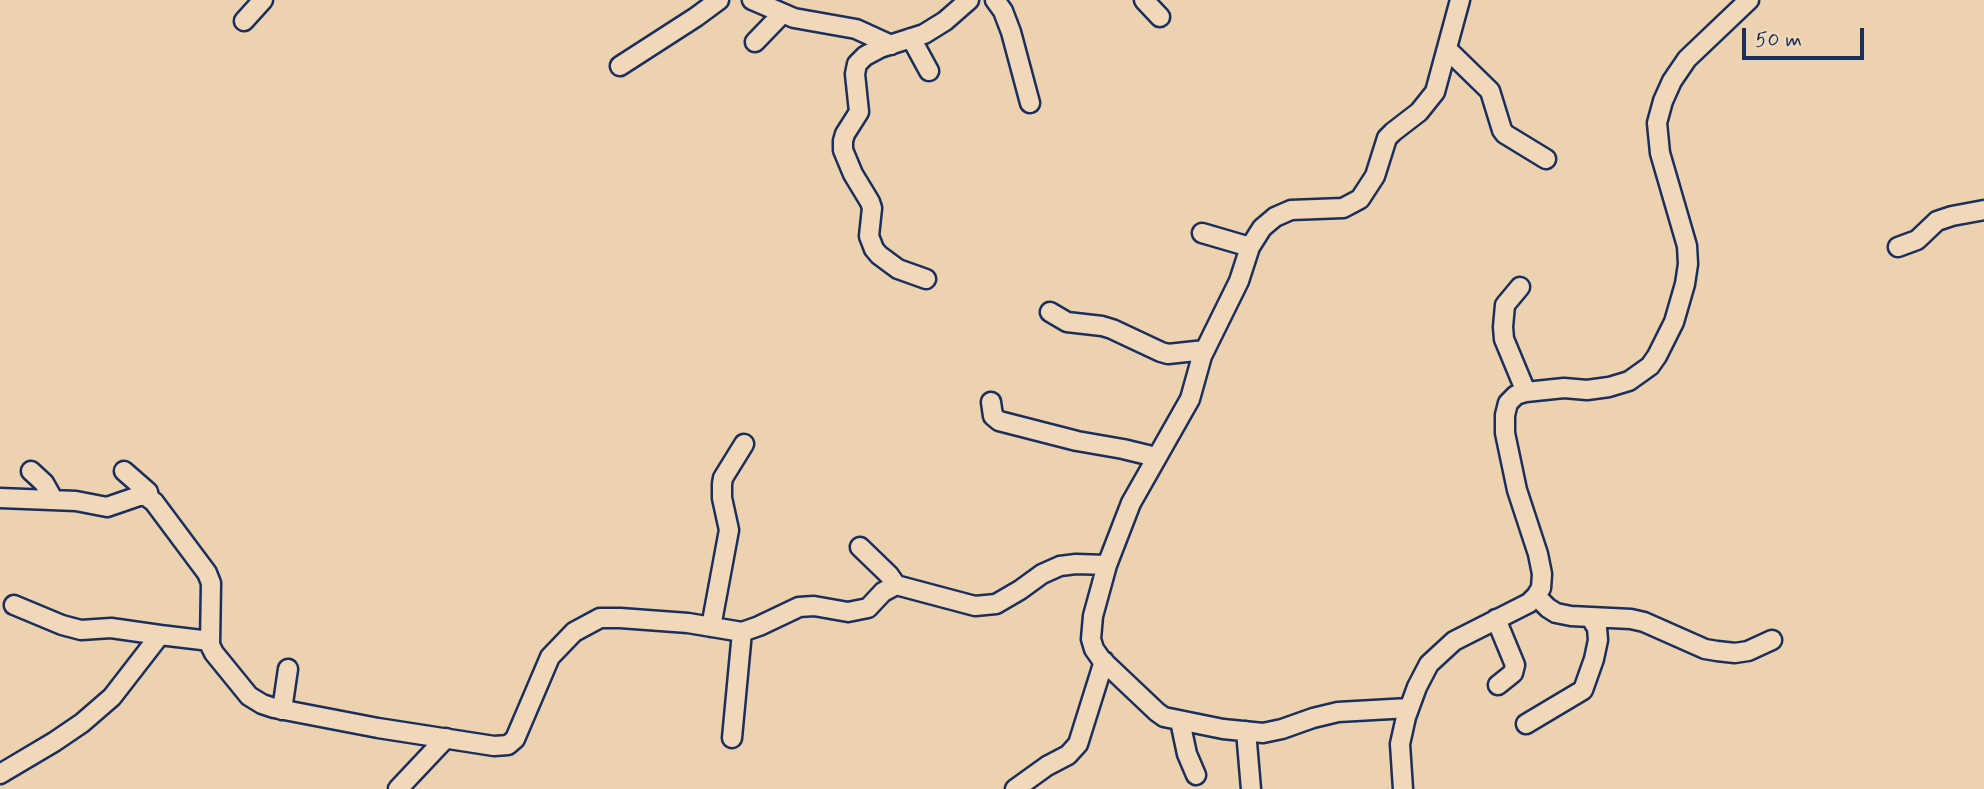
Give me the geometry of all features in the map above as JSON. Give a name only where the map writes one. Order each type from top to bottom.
[{"type":"street","points":[[244,21],[263,0]]},
{"type":"street","points":[[620,66],[719,0]]},
{"type":"street","points":[[752,0],[794,18],[856,30],[891,45]]},
{"type":"street","points":[[926,279],[898,269],[874,248],[869,236],[872,208],[843,150],[845,134],[859,112],[855,75],[857,64],[865,56],[924,34],[945,21],[969,0]]},
{"type":"street","points":[[996,0],[1011,32],[1030,103]]},
{"type":"street","points":[[1144,0],[1160,18]]},
{"type":"street","points":[[1409,708],[1338,712],[1263,733],[1180,721],[1164,717],[1157,712],[1104,661],[1094,649],[1091,639],[1093,617],[1107,565],[1131,503],[1190,399],[1205,350],[1240,281],[1250,247],[1262,228],[1291,209],[1343,208],[1360,199],[1375,176],[1387,138],[1419,112],[1435,92],[1460,0]]},
{"type":"street","points":[[1403,789],[1400,744],[1409,708],[1429,664],[1454,641],[1529,603],[1541,588],[1542,574],[1538,554],[1517,490],[1505,433],[1508,403],[1516,395],[1526,392],[1564,388],[1587,390],[1629,381],[1641,374],[1657,356],[1674,322],[1685,284],[1687,246],[1661,152],[1657,123],[1672,81],[1686,59],[1749,0]]},
{"type":"street","points":[[755,42],[782,14]]},
{"type":"street","points":[[911,38],[929,71]]},
{"type":"street","points":[[1447,49],[1490,91],[1502,130],[1511,139],[1546,159]]},
{"type":"street","points":[[1898,247],[1917,240],[1937,221],[1984,210]]},
{"type":"street","points":[[1202,233],[1250,247]]},
{"type":"street","points":[[1520,287],[1505,305],[1503,327],[1504,339],[1526,392]]},
{"type":"street","points":[[1050,312],[1067,322],[1112,329],[1168,354],[1205,350]]},
{"type":"street","points":[[991,402],[993,416],[999,421],[1156,457]]},
{"type":"street","points":[[711,627],[729,530],[722,498],[723,478],[744,444]]},
{"type":"street","points":[[32,471],[44,483],[53,499]]},
{"type":"street","points":[[124,471],[148,492],[149,498]]},
{"type":"street","points":[[0,498],[76,500],[107,507],[142,496],[149,498],[207,573],[211,583],[210,641],[214,653],[249,696],[262,704],[282,710],[494,746],[508,745],[515,739],[550,657],[574,632],[600,618],[674,622],[742,632],[799,607],[814,606],[848,612],[868,608],[883,592],[896,585]]},
{"type":"street","points":[[860,547],[896,585],[975,606],[996,604],[1042,574],[1060,566],[1107,565]]},
{"type":"street","points":[[1536,596],[1556,613],[1644,622],[1705,649],[1735,653],[1748,651],[1772,640]]},
{"type":"street","points":[[14,605],[80,630],[111,628],[210,641]]},
{"type":"street","points":[[1526,724],[1583,690],[1598,640],[1597,628],[1590,617]]},
{"type":"street","points":[[1496,620],[1515,665],[1513,673],[1498,685]]},
{"type":"street","points":[[732,738],[742,632]]},
{"type":"street","points":[[0,774],[54,743],[112,697],[160,635]]},
{"type":"street","points":[[1015,789],[1068,755],[1078,744],[1104,661]]},
{"type":"street","points":[[282,710],[288,669]]},
{"type":"street","points":[[1180,721],[1189,761],[1196,775]]},
{"type":"street","points":[[1246,731],[1251,789]]},
{"type":"street","points":[[398,789],[446,738]]}]
